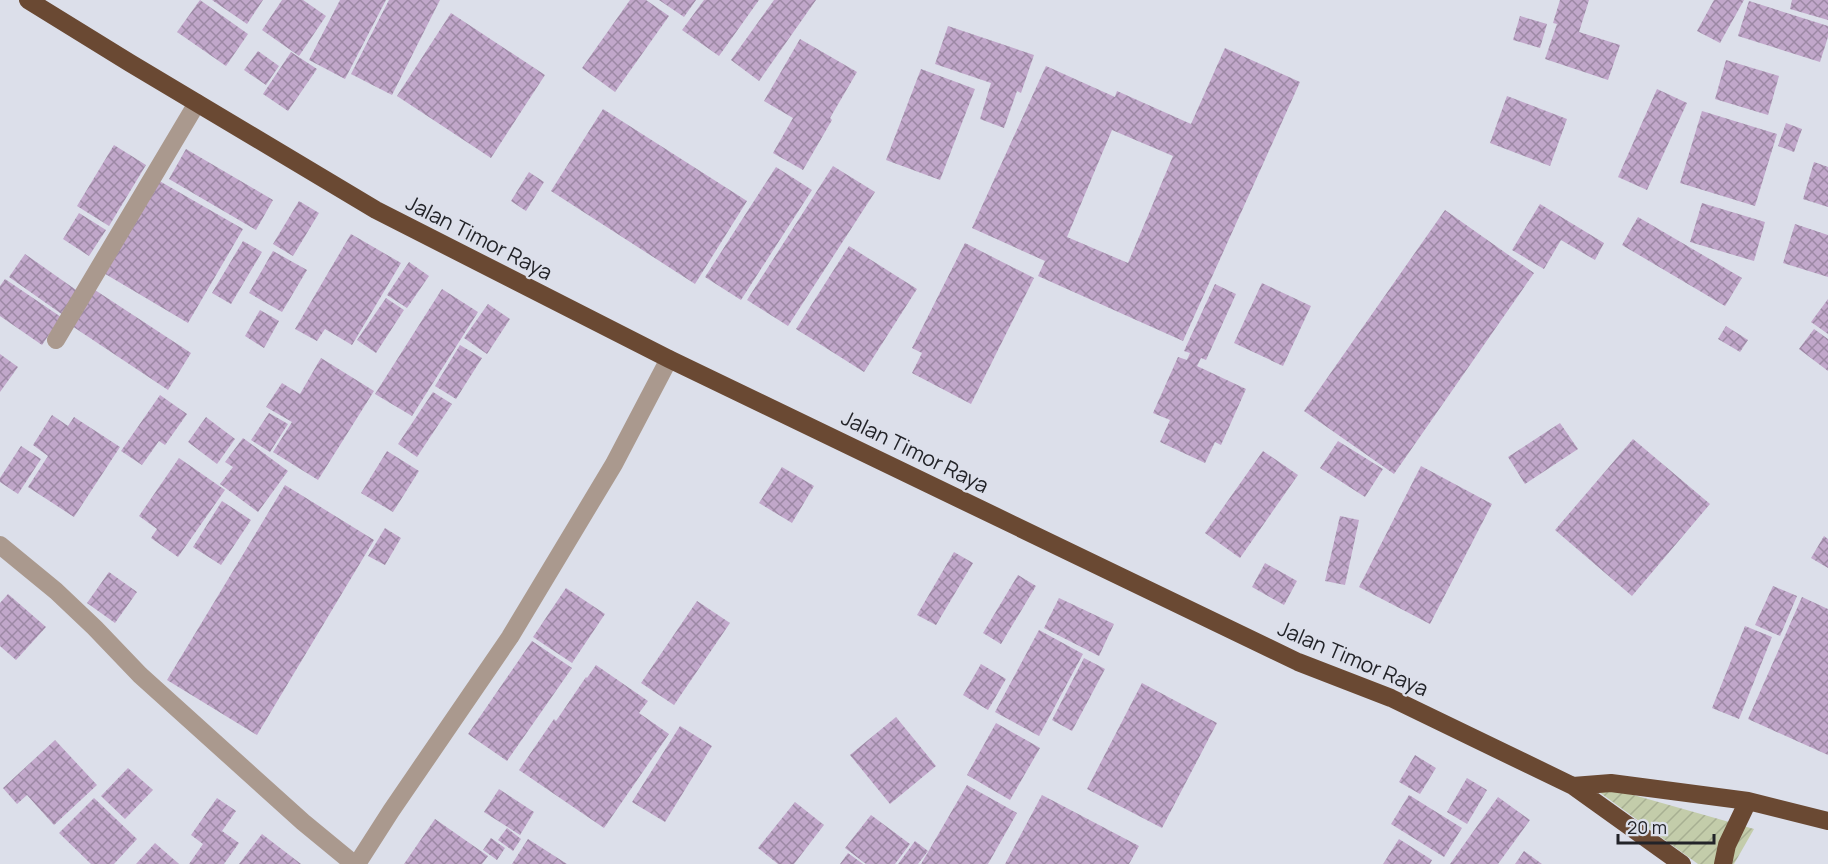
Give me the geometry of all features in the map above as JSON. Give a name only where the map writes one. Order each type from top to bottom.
[{"type":"highway","name":"Jalan Timor Raya","points":[[28,0],[376,210],[669,359],[1298,662],[1391,698],[1573,786],[1682,864]]},
{"type":"highway","points":[[1573,786],[1611,783],[1748,801],[1828,821]]},
{"type":"highway","points":[[1724,864],[1727,844],[1748,801]]},
{"type":"street","points":[[56,340],[197,103]]},
{"type":"street","points":[[0,545],[56,591],[140,675],[312,830],[355,864],[510,637],[614,464],[669,359]]},
{"type":"green space","points":[[1584,781],[1754,829],[1734,864],[1698,864]]},
{"type":"building","points":[[200,0],[248,34],[226,66],[177,32]]},
{"type":"building","points":[[212,0],[263,0],[247,24]]},
{"type":"building","points":[[282,0],[303,0],[326,16],[299,56],[262,30]]},
{"type":"building","points":[[340,0],[386,0],[345,79],[309,60]]},
{"type":"building","points":[[389,0],[440,0],[392,95],[351,74]]},
{"type":"building","points":[[630,0],[646,0],[669,16],[615,92],[582,68]]},
{"type":"building","points":[[659,0],[696,0],[684,17]]},
{"type":"building","points":[[704,0],[759,0],[719,56],[682,30]]},
{"type":"building","points":[[774,0],[816,0],[759,81],[731,60]]},
{"type":"building","points":[[1560,0],[1589,0],[1579,32],[1620,45],[1608,80],[1545,59],[1557,24],[1553,23]]},
{"type":"building","points":[[1714,0],[1744,0],[1720,43],[1697,31]]},
{"type":"building","points":[[1792,0],[1828,0],[1828,20],[1790,9]]},
{"type":"building","points":[[1749,1],[1828,26],[1828,37],[1820,62],[1738,36]]},
{"type":"building","points":[[451,13],[545,75],[491,158],[397,96]]},
{"type":"building","points":[[1520,16],[1547,24],[1540,48],[1513,40]]},
{"type":"building","points":[[948,26],[1034,55],[1021,93],[1017,91],[1004,128],[980,119],[991,83],[935,64]]},
{"type":"building","points":[[800,39],[857,72],[803,170],[773,153],[793,118],[764,101]]},
{"type":"building","points":[[1225,48],[1300,82],[1183,341],[1038,276],[1045,261],[972,228],[1046,66],[1115,97],[1117,91],[1191,124]],"holes":[[[1112,130],[1173,156],[1128,263],[1067,237]]]},
{"type":"building","points":[[258,51],[279,66],[266,85],[244,70]]},
{"type":"building","points":[[291,52],[317,69],[288,111],[263,94]]},
{"type":"building","points":[[1726,60],[1779,76],[1768,115],[1715,99]]},
{"type":"building","points":[[921,69],[975,89],[940,180],[886,160]]},
{"type":"building","points":[[1657,89],[1687,103],[1647,190],[1618,177]]},
{"type":"building","points":[[1507,96],[1567,119],[1550,166],[1490,143]]},
{"type":"building","points":[[603,109],[747,201],[695,284],[551,191]]},
{"type":"building","points":[[1702,111],[1777,134],[1755,206],[1680,183]]},
{"type":"building","points":[[1786,123],[1802,129],[1794,152],[1778,146]]},
{"type":"building","points":[[114,145],[146,165],[109,226],[77,206]]},
{"type":"building","points":[[186,149],[273,200],[256,230],[169,179]]},
{"type":"building","points":[[1814,162],[1828,167],[1828,207],[1803,199]]},
{"type":"building","points":[[833,166],[875,192],[788,326],[747,300]]},
{"type":"building","points":[[776,167],[812,190],[741,300],[705,277]]},
{"type":"building","points":[[529,172],[544,182],[526,211],[511,201]]},
{"type":"building","points":[[156,179],[243,229],[188,323],[102,272]]},
{"type":"building","points":[[299,201],[319,213],[293,256],[273,244]]},
{"type":"building","points":[[1702,203],[1765,222],[1754,261],[1690,242]]},
{"type":"building","points":[[1540,204],[1604,243],[1595,260],[1561,240],[1544,269],[1512,250]]},
{"type":"building","points":[[1445,210],[1534,273],[1394,474],[1304,411]]},
{"type":"building","points":[[79,213],[106,230],[89,256],[63,239]]},
{"type":"building","points":[[1638,217],[1742,278],[1725,306],[1622,245]]},
{"type":"building","points":[[1795,224],[1828,235],[1828,277],[1783,263]]},
{"type":"building","points":[[351,234],[401,263],[352,345],[325,329],[317,341],[295,329]]},
{"type":"building","points":[[243,241],[262,252],[231,304],[212,293]]},
{"type":"building","points":[[965,243],[1034,278],[971,404],[912,373],[922,353],[912,348]]},
{"type":"building","points":[[849,246],[917,289],[864,372],[796,329]]},
{"type":"building","points":[[273,251],[307,270],[282,312],[249,293]]},
{"type":"building","points":[[25,254],[79,292],[63,315],[9,277]]},
{"type":"building","points":[[409,262],[429,276],[407,308],[387,295]]},
{"type":"building","points":[[5,279],[61,317],[42,345],[0,316],[0,286]]},
{"type":"building","points":[[1262,283],[1311,306],[1283,366],[1234,343]]},
{"type":"building","points":[[1215,284],[1236,294],[1206,360],[1201,358],[1197,366],[1246,389],[1221,445],[1215,442],[1205,463],[1160,442],[1170,420],[1153,413],[1178,357],[1187,360],[1190,353],[1184,351]]},
{"type":"building","points":[[442,289],[478,312],[412,416],[375,394]]},
{"type":"building","points":[[95,290],[191,353],[168,390],[72,326]]},
{"type":"building","points":[[386,298],[404,310],[376,353],[357,340]]},
{"type":"building","points":[[1828,299],[1828,334],[1811,322]]},
{"type":"building","points":[[488,304],[510,319],[487,354],[464,338]]},
{"type":"building","points":[[260,310],[279,321],[264,348],[245,336]]},
{"type":"building","points":[[1726,326],[1748,340],[1740,352],[1718,339]]},
{"type":"building","points":[[1814,329],[1828,339],[1828,371],[1799,349]]},
{"type":"building","points":[[460,345],[482,358],[456,399],[435,386]]},
{"type":"building","points":[[0,354],[18,367],[0,392]]},
{"type":"building","points":[[321,358],[374,391],[318,480],[273,452],[292,422],[266,407],[282,383],[300,394]]},
{"type":"building","points":[[433,392],[452,404],[417,457],[398,444]]},
{"type":"building","points":[[160,395],[187,414],[165,445],[159,441],[142,465],[121,451]]},
{"type":"building","points":[[269,413],[288,424],[270,452],[251,440]]},
{"type":"building","points":[[52,415],[68,426],[74,417],[120,447],[74,517],[28,487],[48,456],[33,445]]},
{"type":"building","points":[[206,417],[235,439],[217,464],[188,442]]},
{"type":"building","points":[[1560,423],[1578,449],[1525,484],[1508,457]]},
{"type":"building","points":[[243,438],[288,471],[258,512],[220,484],[233,467],[225,462]]},
{"type":"building","points":[[1633,439],[1710,504],[1632,596],[1555,530]]},
{"type":"building","points":[[1338,441],[1383,469],[1365,497],[1320,468]]},
{"type":"building","points":[[21,446],[41,459],[18,494],[0,482],[0,478]]},
{"type":"building","points":[[387,451],[419,471],[393,512],[361,493]]},
{"type":"building","points":[[1263,451],[1298,475],[1240,558],[1205,533]]},
{"type":"building","points":[[179,458],[225,490],[178,557],[151,538],[157,529],[139,516]]},
{"type":"building","points":[[1421,466],[1492,504],[1430,624],[1359,587]]},
{"type":"building","points":[[782,467],[814,486],[792,523],[759,503]]},
{"type":"building","points":[[285,485],[374,540],[257,735],[167,680]]},
{"type":"building","points":[[222,501],[251,520],[221,565],[193,547]]},
{"type":"building","points":[[1340,516],[1359,520],[1345,585],[1325,581]]},
{"type":"building","points":[[385,528],[401,538],[385,565],[368,556]]},
{"type":"building","points":[[1824,536],[1828,539],[1828,568],[1811,558]]},
{"type":"building","points":[[954,552],[973,563],[936,625],[917,615]]},
{"type":"building","points":[[1265,563],[1297,581],[1284,605],[1252,587]]},
{"type":"building","points":[[109,572],[137,592],[115,623],[87,603]]},
{"type":"building","points":[[1018,575],[1036,586],[1001,644],[983,633]]},
{"type":"building","points":[[1773,586],[1797,596],[1780,636],[1755,625]]},
{"type":"building","points":[[566,588],[605,614],[572,663],[533,637]]},
{"type":"building","points":[[8,594],[46,627],[16,660],[0,646],[0,603]]},
{"type":"building","points":[[1802,597],[1828,609],[1828,755],[1748,719]]},
{"type":"building","points":[[1059,598],[1114,624],[1099,656],[1044,628]]},
{"type":"building","points":[[697,601],[730,623],[674,705],[641,683]]},
{"type":"building","points":[[1745,626],[1772,637],[1739,719],[1712,708]]},
{"type":"building","points":[[1039,630],[1083,654],[1039,736],[995,712]]},
{"type":"building","points":[[532,641],[572,668],[507,761],[468,734]]},
{"type":"building","points":[[1084,658],[1105,669],[1072,731],[1052,720]]},
{"type":"building","points":[[981,664],[1006,679],[988,710],[963,695]]},
{"type":"building","points":[[596,665],[648,701],[639,713],[669,734],[604,828],[519,770],[554,719],[556,721]]},
{"type":"building","points":[[1142,683],[1217,723],[1162,828],[1087,789]]},
{"type":"building","points":[[896,717],[936,766],[890,804],[850,755]]},
{"type":"building","points":[[996,723],[1040,748],[1010,800],[967,775]]},
{"type":"building","points":[[680,726],[712,746],[665,822],[632,802]]},
{"type":"building","points":[[55,740],[97,785],[54,825],[27,795],[17,804],[3,788]]},
{"type":"building","points":[[1415,755],[1436,768],[1420,794],[1399,782]]},
{"type":"building","points":[[128,768],[153,790],[125,819],[101,796]]},
{"type":"building","points":[[1467,778],[1487,790],[1467,824],[1447,812]]},
{"type":"building","points":[[967,785],[1017,813],[988,864],[921,864]]},
{"type":"building","points":[[499,789],[534,812],[520,835],[484,812]]},
{"type":"building","points":[[1042,795],[1139,846],[1129,864],[1005,864]]},
{"type":"building","points":[[1409,795],[1462,828],[1444,857],[1391,824]]},
{"type":"building","points":[[1498,797],[1530,820],[1498,864],[1450,864]]},
{"type":"building","points":[[94,798],[137,839],[114,864],[91,864],[59,833]]},
{"type":"building","points":[[217,798],[236,811],[222,831],[239,843],[224,864],[189,864],[203,844],[191,835]]},
{"type":"building","points":[[795,802],[824,825],[794,864],[778,864],[758,848]]},
{"type":"building","points":[[871,815],[910,844],[895,864],[866,864],[845,848]]},
{"type":"building","points":[[435,819],[488,856],[482,864],[404,864]]},
{"type":"building","points":[[507,828],[521,839],[513,851],[498,840]]},
{"type":"building","points":[[262,834],[301,864],[239,864]]},
{"type":"building","points":[[491,838],[505,848],[497,860],[483,850]]},
{"type":"building","points":[[528,839],[567,864],[512,864]]},
{"type":"building","points":[[1399,839],[1432,860],[1430,864],[1383,864]]},
{"type":"building","points":[[915,841],[928,851],[918,864],[898,864]]},
{"type":"building","points":[[155,843],[179,864],[136,864]]},
{"type":"building","points":[[1524,851],[1542,864],[1515,864]]},
{"type":"building","points":[[848,853],[863,864],[840,864]]}]
